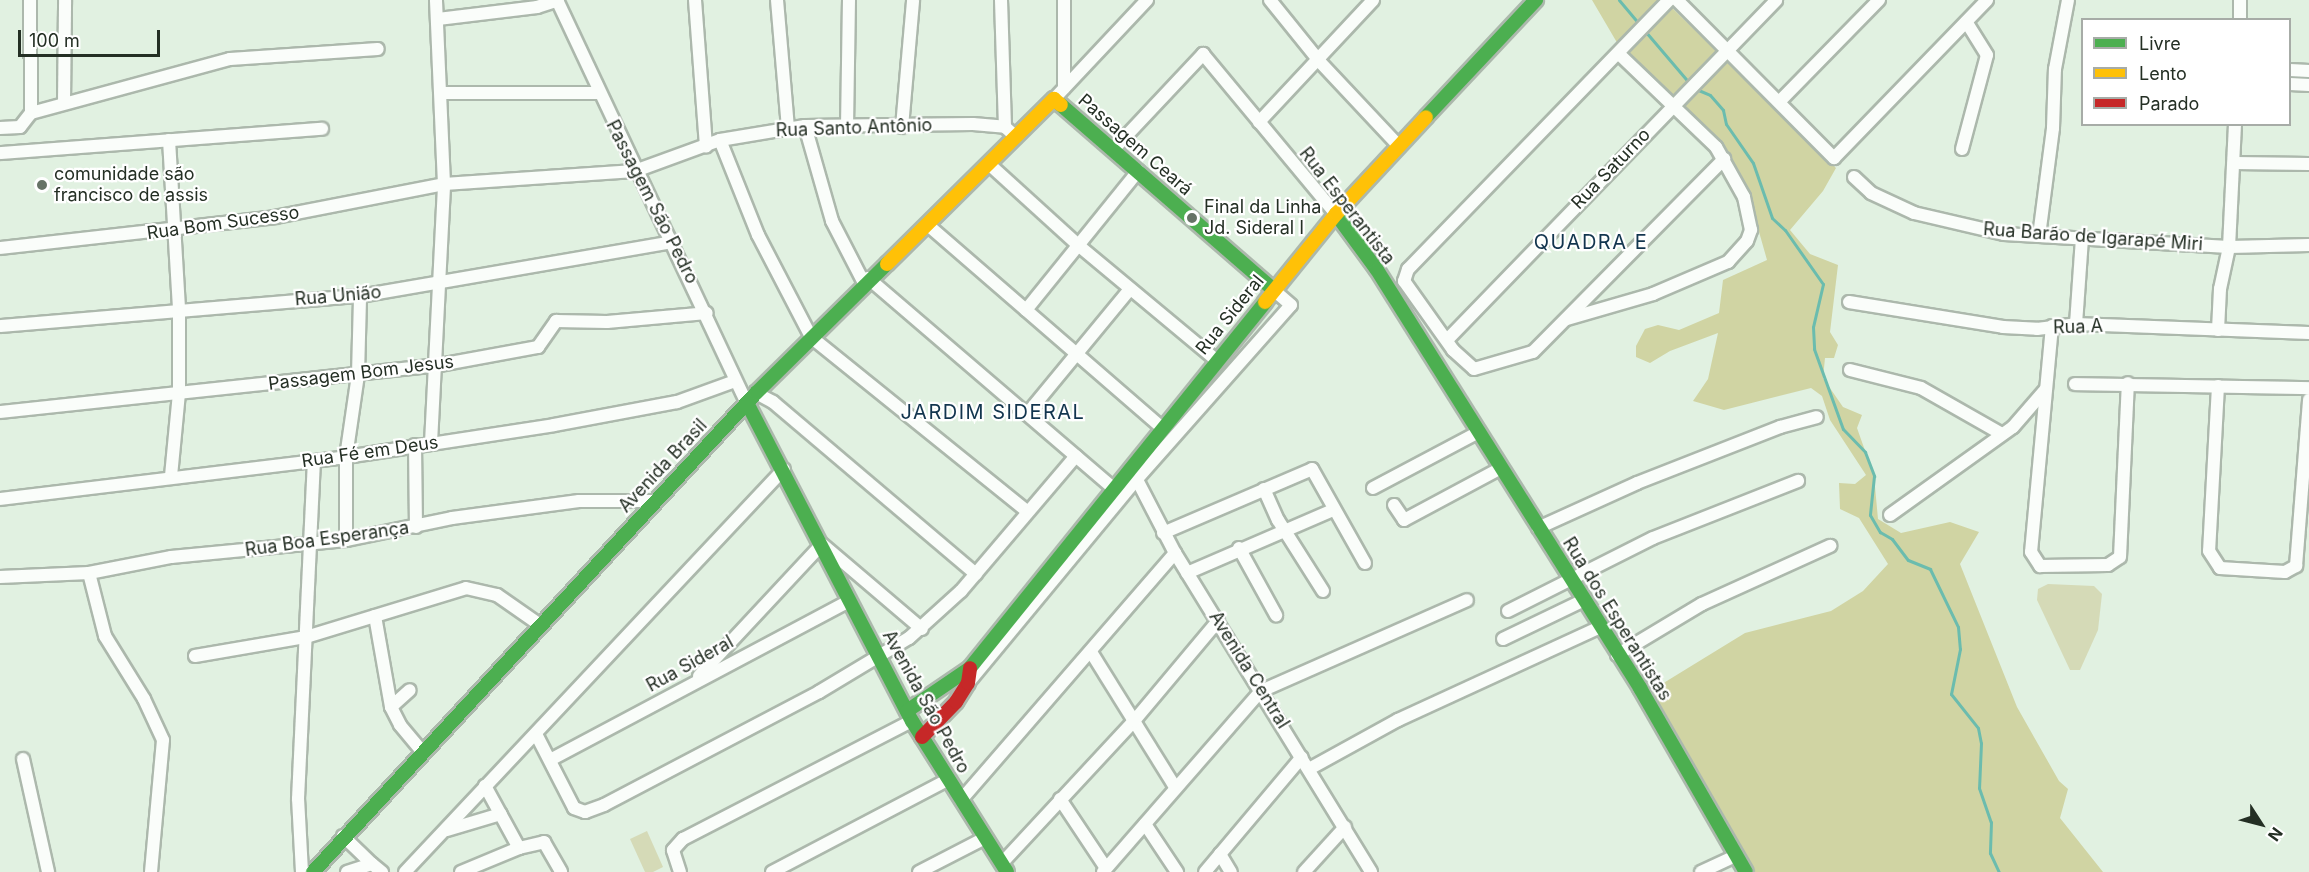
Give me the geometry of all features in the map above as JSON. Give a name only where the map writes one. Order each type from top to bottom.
[{"type":"main road","name":"Rua Sideral","points":[[910,716],[970,668],[1112,487],[1336,214],[1536,0]]},
{"type":"main road","name":"Passagem Ceará","points":[[1054,99],[1274,290]]},
{"type":"main road","name":"Avenida Brasil","points":[[313,872],[422,751],[752,398],[866,281],[929,226],[1054,99]]},
{"type":"main road","name":"Rua Esperantista","points":[[1336,214],[1377,270],[1449,390]]},
{"type":"main road","name":"Rua dos Esperantistas","points":[[1449,390],[1584,600],[1746,872]]},
{"type":"main road","name":"Avenida São Pedro","points":[[752,398],[849,601],[910,716],[947,780],[1005,868]]},
{"type":"main road","points":[[922,737],[948,714],[968,683],[970,668]]},
{"type":"street","points":[[30,0],[31,113]]},
{"type":"street","points":[[64,103],[65,0]]},
{"type":"street","points":[[431,443],[444,184],[442,93],[436,0]]},
{"type":"street","points":[[438,20],[537,8],[557,0]]},
{"type":"street","name":"Passagem São Pedro","points":[[557,0],[635,171],[707,313],[735,381],[752,398],[773,402],[976,574]]},
{"type":"street","points":[[695,0],[706,147]]},
{"type":"street","points":[[777,0],[788,129]]},
{"type":"street","points":[[847,127],[849,0]]},
{"type":"street","points":[[902,127],[913,0]]},
{"type":"street","points":[[1001,0],[1005,127],[1016,137]]},
{"type":"street","points":[[1064,0],[1064,88]]},
{"type":"street","points":[[1054,99],[1147,0]]},
{"type":"street","points":[[1270,0],[1320,62],[1399,146]]},
{"type":"street","points":[[1259,122],[1320,62],[1373,0]]},
{"type":"street","points":[[1669,0],[1408,269],[1404,281],[1447,340],[1474,369],[1533,352],[1724,159]]},
{"type":"street","points":[[1677,0],[1834,158],[1987,0]]},
{"type":"street","name":"Rua Saturno","points":[[1447,340],[1776,0]]},
{"type":"street","points":[[1779,102],[1879,0]]},
{"type":"street","points":[[2039,236],[2053,128],[2055,69],[2068,0]]},
{"type":"street","points":[[2240,0],[2240,18]]},
{"type":"street","points":[[1962,149],[1987,55],[1966,22]]},
{"type":"street","points":[[0,128],[20,127],[31,113],[64,103],[230,59],[378,49]]},
{"type":"street","name":"Rua Esperantista","points":[[1113,150],[1203,54],[1336,214]]},
{"type":"street","points":[[1566,319],[1653,294],[1728,262],[1747,241],[1752,225],[1744,197],[1724,159],[1673,105],[1619,54]]},
{"type":"street","points":[[2291,70],[2309,71]]},
{"type":"street","points":[[2291,84],[2309,85]]},
{"type":"street","points":[[442,93],[598,93]]},
{"type":"street","points":[[805,126],[832,221],[866,281],[1112,487]]},
{"type":"street","name":"Rua Santo Antônio","points":[[444,184],[635,171],[720,140],[805,126],[1005,127]]},
{"type":"street","points":[[2218,330],[2220,289],[2229,247],[2235,163],[2235,126]]},
{"type":"street","points":[[0,153],[322,129]]},
{"type":"street","points":[[169,140],[179,309],[179,393],[171,476]]},
{"type":"street","points":[[720,140],[759,235],[811,337],[1027,511]]},
{"type":"street","points":[[2235,163],[2309,164]]},
{"type":"street","points":[[989,164],[1078,245],[1216,360]]},
{"type":"street","points":[[1026,310],[1137,171]]},
{"type":"street","name":"Rua Barão de Igarapé Miri","points":[[1854,177],[1871,193],[1914,213],[2004,234],[2229,247],[2309,245]]},
{"type":"street","name":"Rua Bom Sucesso","points":[[0,248],[175,231],[328,209],[391,192],[444,184]]},
{"type":"street","points":[[929,226],[1161,427]]},
{"type":"street","points":[[2076,324],[2082,238]]},
{"type":"street","name":"Rua União","points":[[0,326],[179,309],[360,296],[673,242]]},
{"type":"street","points":[[1027,414],[1130,289]]},
{"type":"street","points":[[968,683],[1137,479],[1290,305],[1274,290]]},
{"type":"street","points":[[346,540],[345,457],[358,375],[360,296]]},
{"type":"street","name":"Rua A","points":[[1849,302],[2003,327],[2076,324],[2309,333]]},
{"type":"street","name":"Passagem Bom Jesus","points":[[0,412],[434,366],[538,347],[556,321],[608,322],[707,313]]},
{"type":"street","points":[[2052,326],[2031,557],[2046,568],[2108,565],[2120,557],[2128,383]]},
{"type":"street","points":[[1850,370],[1921,388],[2002,434]]},
{"type":"street","name":"Rua Fé em Deus","points":[[0,499],[171,476],[345,457],[621,414],[692,398],[735,381]]},
{"type":"street","points":[[2075,384],[2128,383],[2309,388]]},
{"type":"street","points":[[2218,387],[2210,551],[2212,561],[2226,569],[2293,570],[2297,563],[2309,400]]},
{"type":"street","points":[[1890,515],[2013,427],[2045,390]]},
{"type":"street","points":[[1538,528],[1647,479],[1780,427],[1817,417]]},
{"type":"street","points":[[1373,488],[1477,433]]},
{"type":"street","points":[[414,445],[416,527]]},
{"type":"street","points":[[536,734],[577,811],[589,812],[628,792],[879,657],[921,629],[976,574],[1027,511],[1076,456]]},
{"type":"street","points":[[302,872],[298,798],[313,543],[314,460]]},
{"type":"street","name":"Avenida Central","points":[[1130,467],[1174,553],[1371,872]]},
{"type":"street","points":[[405,872],[447,830],[485,786],[784,469]]},
{"type":"street","points":[[1163,533],[1312,469],[1333,510],[1365,563]]},
{"type":"street","points":[[1394,505],[1404,520],[1499,469]]},
{"type":"street","points":[[1508,611],[1570,578],[1690,521],[1798,481]]},
{"type":"street","points":[[1264,489],[1278,520],[1287,530],[1323,591]]},
{"type":"street","name":"Rua Boa Esperança","points":[[0,577],[89,573],[171,557],[346,540],[452,518],[579,501],[654,501]]},
{"type":"street","points":[[1187,573],[1239,548],[1333,510]]},
{"type":"street","points":[[691,686],[822,544]]},
{"type":"street","name":"Avenida São Pedro","points":[[822,544],[921,629]]},
{"type":"street","points":[[1617,655],[1702,604],[1830,546]]},
{"type":"street","points":[[1239,548],[1276,615]]},
{"type":"street","points":[[961,800],[1174,553]]},
{"type":"street","points":[[89,573],[105,636],[144,699],[163,740],[151,872]]},
{"type":"street","points":[[195,656],[208,649],[306,637],[474,587],[497,595],[540,625]]},
{"type":"street","points":[[1060,800],[1105,870],[1261,691],[1467,600]]},
{"type":"street","points":[[1503,639],[1584,600]]},
{"type":"street","name":"Rua Sideral","points":[[550,760],[849,601]]},
{"type":"street","points":[[375,616],[391,707],[400,725],[422,751]]},
{"type":"street","points":[[1005,868],[1060,800],[1134,721],[1218,621]]},
{"type":"street","points":[[1308,769],[1398,720],[1600,627]]},
{"type":"street","points":[[1090,652],[1176,787]]},
{"type":"street","points":[[391,707],[410,690]]},
{"type":"street","points":[[680,872],[672,854],[674,846],[910,716]]},
{"type":"street","points":[[1205,872],[1302,757]]},
{"type":"street","points":[[23,759],[48,872]]},
{"type":"street","points":[[772,872],[947,780]]},
{"type":"street","points":[[485,786],[519,848]]},
{"type":"street","points":[[447,830],[501,814]]},
{"type":"street","points":[[1145,824],[1177,872]]},
{"type":"street","points":[[1304,872],[1345,827]]},
{"type":"street","points":[[344,836],[382,872]]},
{"type":"street","points":[[919,872],[985,838]]},
{"type":"street","points":[[461,872],[519,848],[544,842],[561,872]]},
{"type":"street","points":[[1220,854],[1231,872]]},
{"type":"street","points":[[1701,872],[1729,859]]},
{"type":"street","points":[[347,872],[372,864]]},
{"type":"green space","points":[[1592,0],[1664,0],[1836,168],[1823,191],[1790,230],[1810,254],[1838,265],[1830,332],[1838,345],[1834,358],[1825,358],[1823,378],[1843,407],[1862,415],[1857,428],[1874,476],[1878,519],[1901,533],[1950,522],[1979,532],[1960,564],[2017,707],[2059,781],[2068,789],[2060,818],[2103,872],[1753,872],[1644,695],[1745,633],[1831,611],[1863,591],[1888,564],[1859,518],[1840,509],[1839,483],[1855,484],[1866,475],[1830,420],[1822,396],[1811,388],[1724,410],[1693,401],[1708,379],[1718,333],[1670,351],[1650,363],[1636,357],[1636,346],[1645,329],[1658,325],[1679,330],[1719,313],[1723,280],[1767,260],[1748,193],[1727,150],[1674,105],[1619,46]]},
{"type":"green space","points":[[2048,584],[2094,586],[2102,594],[2098,630],[2080,670],[2070,670],[2037,600],[2038,589]]},
{"type":"green space","points":[[647,831],[663,867],[653,872],[645,872],[630,839]]},
{"type":"waterway","points":[[1619,0],[1641,26]]},
{"type":"waterway","points":[[1645,31],[1691,85]]},
{"type":"waterway","points":[[1696,89],[1710,95],[1723,110],[1726,124],[1753,163],[1772,218],[1785,230],[1823,284],[1813,327],[1814,349],[1843,429],[1865,452],[1874,476],[1870,515],[1880,532],[1892,539],[1908,560],[1930,569],[1958,627],[1960,649],[1951,694],[1978,728],[1981,743],[1979,788],[1991,822],[1990,853],[1999,872]]},
{"type":"traffic: fast","points":[[1426,117],[1536,0]]},
{"type":"traffic: fast","points":[[1061,105],[1274,290]]},
{"type":"traffic: fast","points":[[1336,214],[1377,270],[1640,688],[1746,872]]},
{"type":"traffic: fast","points":[[313,872],[756,393],[887,264]]},
{"type":"traffic: fast","points":[[907,711],[970,668],[1265,302]]},
{"type":"traffic: fast","points":[[747,403],[912,721],[1007,872]]},
{"type":"traffic: slow","points":[[887,264],[1054,99],[1061,105]]},
{"type":"traffic: slow","points":[[1265,302],[1336,214],[1426,117]]},
{"type":"traffic: jam","points":[[922,737],[956,702],[968,683],[970,668]]},
{"type":"place","name":"comunidade são francisco de assis","points":[[42,185]]},
{"type":"place","name":"Final da Linha Jd. Sideral I","points":[[1192,218]]},
{"type":"district","name":"QUADRA E","points":[[1591,242]]},
{"type":"district","name":"JARDIM SIDERAL","points":[[993,412]]}]
